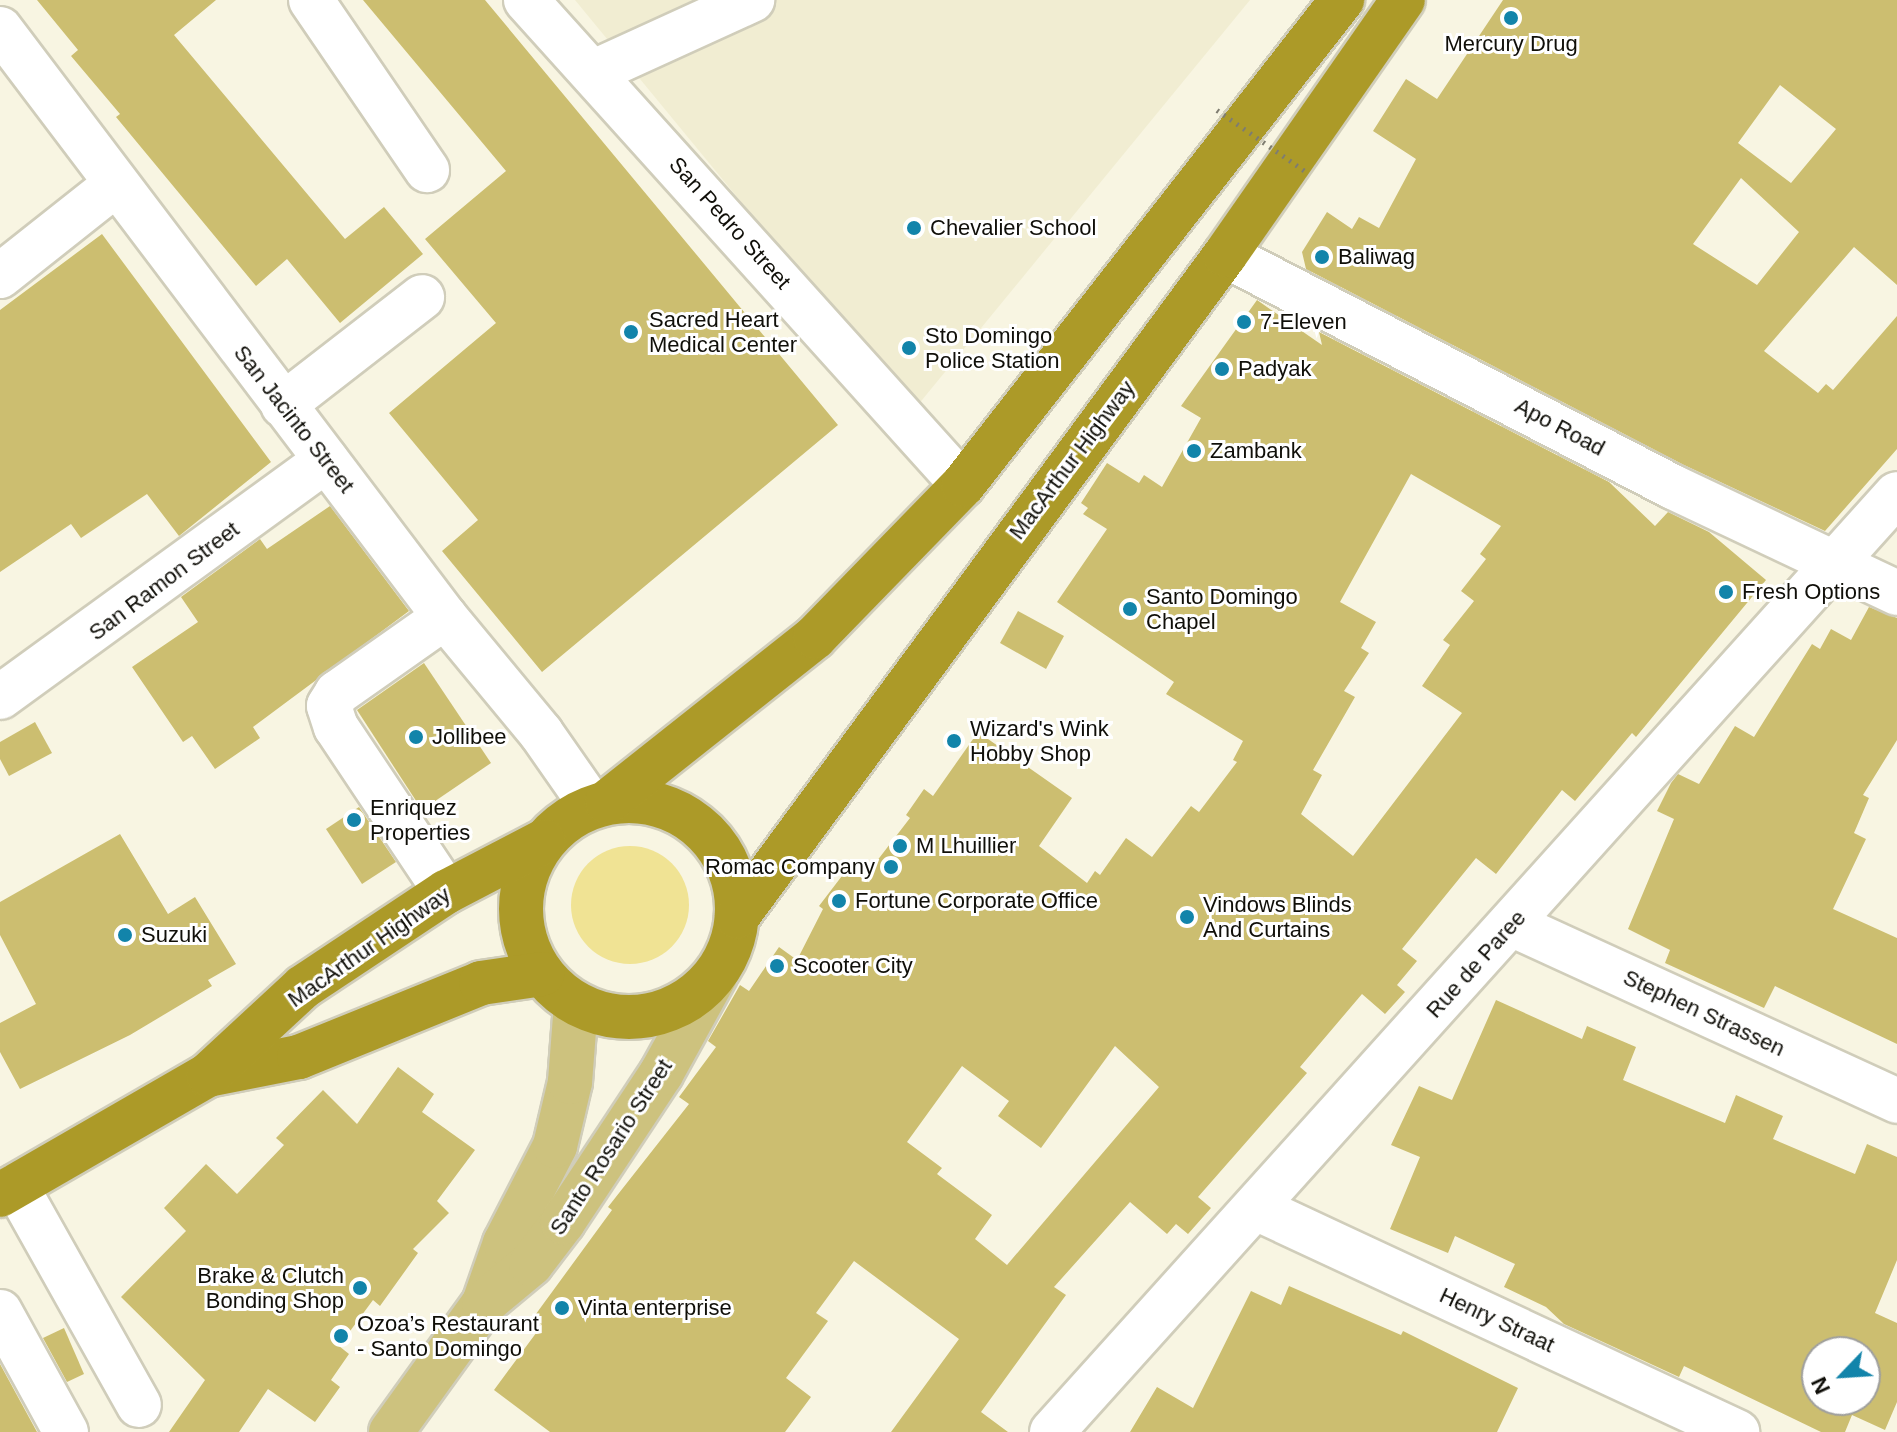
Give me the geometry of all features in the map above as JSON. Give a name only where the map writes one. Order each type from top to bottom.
[{"type":"highway","points":[[599,804],[664,806],[705,832],[733,882],[737,917],[730,947],[716,974],[681,1004],[649,1016],[623,1018],[576,1004],[542,974],[522,930],[521,906],[526,875],[544,841],[566,820],[599,804],[815,637],[963,485],[1342,0]]},
{"type":"highway","name":"MacArthur Highway","points":[[737,917],[1225,255],[1403,0]]},
{"type":"highway","name":"MacArthur Highway","points":[[8,1191],[208,1075],[303,987],[446,892],[544,841]]},
{"type":"highway","name":"MacArthur Highway","points":[[208,1075],[299,1057],[481,983],[542,974]]},
{"type":"main road","name":"Santo Rosario Street","points":[[391,1432],[484,1303],[531,1264],[563,1222],[661,1074],[716,974]]},
{"type":"main road","name":"Santo Rosario Street","points":[[484,1303],[505,1243],[555,1146],[570,1082],[576,1004]]},
{"type":"street","points":[[311,0],[427,170]]},
{"type":"street","name":"San Pedro Street","points":[[526,0],[963,485]]},
{"type":"street","points":[[594,72],[752,0]]},
{"type":"street","name":"San Jacinto Street","points":[[0,29],[115,185],[445,617],[511,693],[599,804]]},
{"type":"street","points":[[0,276],[115,185]]},
{"type":"street","name":"Apo Road","points":[[1225,255],[1673,487],[1897,593]]},
{"type":"street","points":[[283,405],[422,297]]},
{"type":"street","name":"San Ramon Street","points":[[0,697],[326,460]]},
{"type":"street","name":"Rue de Paree","points":[[1059,1430],[1511,924],[1838,566],[1897,494]]},
{"type":"street","points":[[445,617],[337,693],[329,706],[336,727],[446,892]]},
{"type":"street","name":"Stephen Strassen","points":[[1511,924],[1897,1101]]},
{"type":"street","points":[[8,1191],[139,1405]]},
{"type":"street","name":"Henry Straat","points":[[1256,1208],[1737,1432]]},
{"type":"street","points":[[6,1339],[66,1432]]},
{"type":"path","points":[[1217,110],[1308,173]]},
{"type":"shaded area","name":"Chevalier School","points":[[575,0],[1250,0],[913,411]]},
{"type":"shaded area","points":[[630,846],[653,850],[672,863],[685,882],[689,905],[685,928],[672,947],[653,960],[630,964],[607,960],[588,947],[575,928],[571,905],[575,882],[588,863],[607,850]]},
{"type":"building","points":[[37,0],[216,0],[174,35],[345,239],[384,207],[423,254],[340,323],[287,259],[256,286],[116,117],[120,114],[71,56],[78,50]]},
{"type":"building","name":"Sacred Heart Medical Center","points":[[363,0],[485,0],[838,425],[542,672],[442,551],[478,520],[389,413],[496,323],[425,239],[506,171]]},
{"type":"building","points":[[1503,0],[1897,0],[1897,285],[1854,247],[1764,351],[1818,393],[1826,384],[1833,390],[1897,316],[1897,449],[1825,531],[1684,465],[1306,269],[1302,252],[1327,212],[1352,229],[1359,217],[1379,228],[1416,159],[1373,131],[1406,79],[1437,99]],"holes":[[[1780,85],[1836,129],[1791,183],[1738,143]],[[1741,178],[1799,232],[1757,285],[1693,244]]]},
{"type":"building","points":[[102,234],[271,462],[179,536],[147,494],[81,538],[71,524],[0,572],[0,310]]},
{"type":"building","points":[[1257,300],[1322,345],[1319,332],[1609,482],[1655,526],[1668,512],[1709,532],[1766,580],[1636,737],[1632,733],[1575,801],[1562,790],[1496,874],[1476,858],[1402,949],[1417,961],[1397,985],[1405,992],[1385,1014],[1362,994],[1300,1067],[1307,1073],[1198,1197],[1211,1208],[1188,1234],[1176,1224],[1167,1234],[1130,1202],[1054,1287],[1066,1295],[981,1412],[1008,1432],[891,1432],[959,1339],[854,1261],[816,1313],[828,1321],[786,1378],[811,1397],[785,1432],[550,1432],[494,1390],[542,1325],[533,1318],[612,1210],[608,1207],[689,1104],[679,1097],[716,1047],[708,1041],[740,985],[749,991],[779,947],[797,960],[823,909],[819,906],[848,868],[863,879],[910,818],[906,815],[924,789],[933,796],[978,732],[1072,798],[1039,846],[1087,883],[1095,871],[1100,875],[1126,838],[1152,857],[1191,806],[1199,812],[1237,762],[1233,760],[1243,741],[1166,694],[1174,682],[1057,602],[1107,529],[1083,514],[1088,508],[1081,503],[1107,463],[1139,483],[1144,475],[1162,487],[1201,418],[1181,406]],"holes":[[[1411,474],[1501,526],[1480,554],[1486,559],[1461,591],[1474,601],[1443,640],[1450,645],[1422,686],[1462,713],[1353,856],[1301,814],[1322,775],[1313,770],[1355,697],[1344,691],[1369,653],[1361,648],[1376,622],[1340,602]],[[1115,1046],[1159,1087],[1007,1265],[975,1239],[992,1215],[937,1174],[942,1168],[907,1142],[962,1066],[1009,1101],[998,1116],[1041,1148]]]},
{"type":"building","points":[[330,506],[409,611],[253,727],[260,738],[215,769],[192,736],[183,742],[132,667],[198,622],[181,597],[260,539],[267,549]]},
{"type":"building","points":[[1869,607],[1897,618],[1897,740],[1863,795],[1869,798],[1854,833],[1866,839],[1833,909],[1897,938],[1897,1044],[1775,986],[1764,1008],[1665,963],[1670,950],[1628,929],[1674,819],[1657,811],[1671,783],[1678,774],[1699,784],[1735,726],[1754,737],[1812,644],[1820,649],[1831,629],[1851,640]]},
{"type":"building","points":[[1018,611],[1064,636],[1046,669],[1000,643]]},
{"type":"building","name":"Jollibee","points":[[424,663],[491,763],[422,810],[357,710]]},
{"type":"building","points":[[35,722],[52,753],[9,776],[0,759],[0,742]]},
{"type":"building","points":[[359,807],[396,862],[362,884],[326,829]]},
{"type":"building","points":[[120,834],[168,914],[195,897],[236,964],[208,980],[212,986],[130,1035],[20,1089],[0,1052],[0,1023],[36,1004],[0,935],[0,902]]},
{"type":"building","points":[[1496,1000],[1582,1039],[1587,1026],[1636,1047],[1623,1080],[1725,1123],[1736,1095],[1783,1116],[1773,1139],[1855,1174],[1867,1144],[1897,1157],[1897,1260],[1875,1313],[1897,1323],[1897,1402],[1885,1430],[1854,1416],[1881,1416],[1881,1336],[1801,1336],[1801,1416],[1852,1416],[1845,1432],[1821,1432],[1684,1366],[1679,1377],[1564,1324],[1546,1307],[1504,1287],[1515,1264],[1455,1236],[1448,1253],[1390,1229],[1420,1157],[1391,1145],[1419,1086],[1452,1100]]},
{"type":"building","points":[[398,1067],[434,1094],[422,1112],[475,1150],[437,1201],[449,1213],[413,1249],[418,1253],[380,1306],[373,1300],[339,1346],[349,1354],[331,1380],[340,1387],[315,1422],[268,1389],[239,1432],[169,1432],[205,1380],[121,1297],[186,1231],[164,1208],[206,1164],[237,1194],[284,1145],[276,1138],[323,1090],[357,1124]]},
{"type":"building","points":[[1289,1286],[1401,1335],[1403,1331],[1518,1388],[1497,1432],[1130,1432],[1157,1387],[1193,1408],[1251,1291],[1281,1305]]},
{"type":"building","points":[[64,1328],[84,1374],[67,1382],[43,1338]]},
{"type":"building","points":[[0,1364],[37,1432],[0,1432]]},
{"type":"place","name":"Mercury Drug","points":[[1511,18]]},
{"type":"place","name":"Chevalier School","points":[[914,228]]},
{"type":"place","name":"Baliwag","points":[[1322,257]]},
{"type":"place","name":"7-Eleven","points":[[1244,322]]},
{"type":"place","name":"Sacred Heart Medical Center","points":[[631,332]]},
{"type":"place","name":"Sto Domingo Police Station","points":[[909,348]]},
{"type":"place","name":"Padyak","points":[[1222,369]]},
{"type":"place","name":"Zambank","points":[[1194,451]]},
{"type":"place","name":"Fresh Options","points":[[1726,592]]},
{"type":"place","name":"Santo Domingo Chapel","points":[[1130,609]]},
{"type":"place","name":"Jollibee","points":[[416,737]]},
{"type":"place","name":"Wizard's Wink Hobby Shop","points":[[954,741]]},
{"type":"place","name":"Enriquez Properties","points":[[354,820]]},
{"type":"place","name":"M Lhuillier","points":[[900,846]]},
{"type":"place","name":"Romac Company","points":[[891,867]]},
{"type":"place","name":"Fortune Corporate Office","points":[[839,901]]},
{"type":"place","name":"Vindows Blinds And Curtains","points":[[1187,917]]},
{"type":"place","name":"Suzuki","points":[[125,935]]},
{"type":"place","name":"Scooter City","points":[[777,966]]},
{"type":"place","name":"Brake & Clutch Bonding Shop","points":[[360,1288]]},
{"type":"place","name":"Vinta enterprise","points":[[562,1308]]},
{"type":"place","name":"Ozoa’s Restaurant - Santo Domingo","points":[[341,1336]]}]
